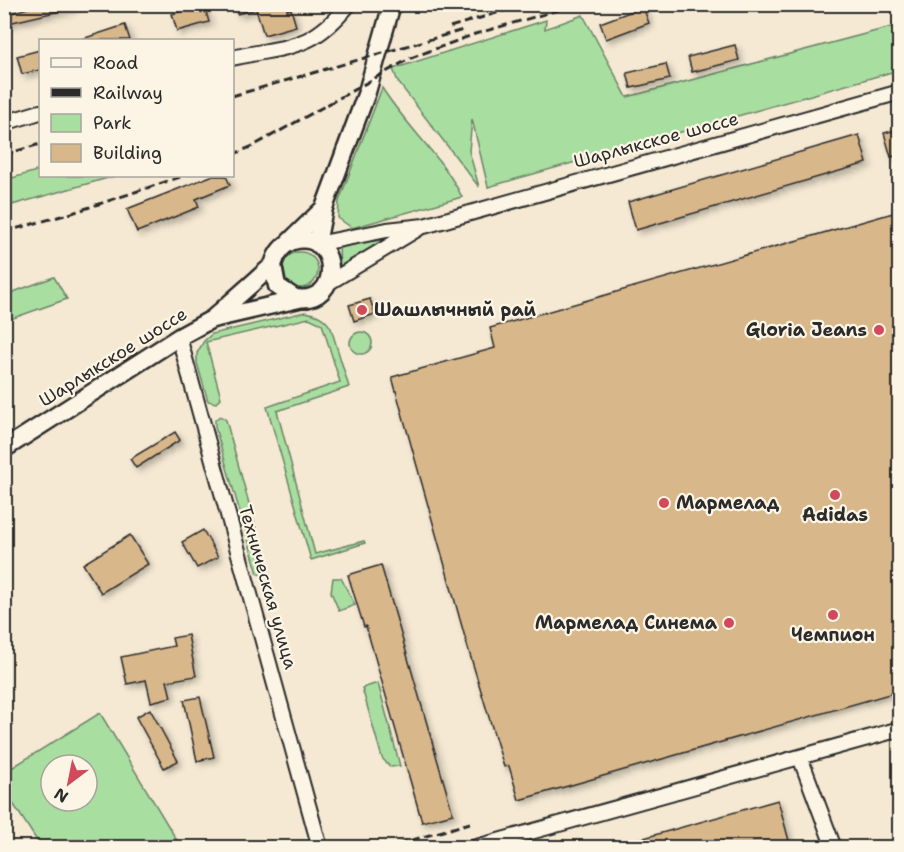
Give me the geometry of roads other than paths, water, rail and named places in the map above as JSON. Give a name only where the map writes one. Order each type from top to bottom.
[{"type":"main road","points":[[317,244],[324,208],[367,92],[392,4]]},
{"type":"main road","points":[[287,244],[302,240],[317,244],[330,261],[328,283],[316,295],[300,299],[290,296],[277,286],[273,265],[278,253],[287,244],[324,208]]},
{"type":"main road","name":"Шарлыкское шоссе","points":[[4,449],[179,337],[212,319],[273,265]]},
{"type":"main road","name":"Шарлыкское шоссе","points":[[212,319],[300,299]]},
{"type":"street","points":[[234,58],[306,43],[330,27],[349,4]]},
{"type":"street","name":"Шарлыкское шоссе","points":[[317,244],[387,230],[423,226],[900,92]]},
{"type":"street","points":[[4,123],[39,112]]},
{"type":"street","name":"Шарлыкское шоссе","points":[[328,283],[423,226]]},
{"type":"street","name":"Техническая улица","points":[[179,337],[320,848]]},
{"type":"street","points":[[474,848],[900,729]]},
{"type":"street","points":[[800,757],[834,848]]},
{"type":"railway","points":[[450,27],[527,4]]},
{"type":"railway","points":[[234,154],[253,146],[411,58],[475,34],[579,4]]},
{"type":"railway","points":[[234,95],[463,30]]},
{"type":"railway","points":[[4,155],[39,144]]},
{"type":"railway","points":[[4,232],[72,213],[180,177]]},
{"type":"railway","points":[[385,848],[470,823]]},
{"type":"place","name":"Шашлычный рай","points":[[362,310]]},
{"type":"place","name":"Gloria Jeans","points":[[879,330]]},
{"type":"place","name":"Adidas","points":[[835,495]]},
{"type":"place","name":"Мармелад","points":[[664,503]]},
{"type":"place","name":"Чемпион","points":[[833,615]]},
{"type":"place","name":"Мармелад Синема","points":[[729,623]]}]
